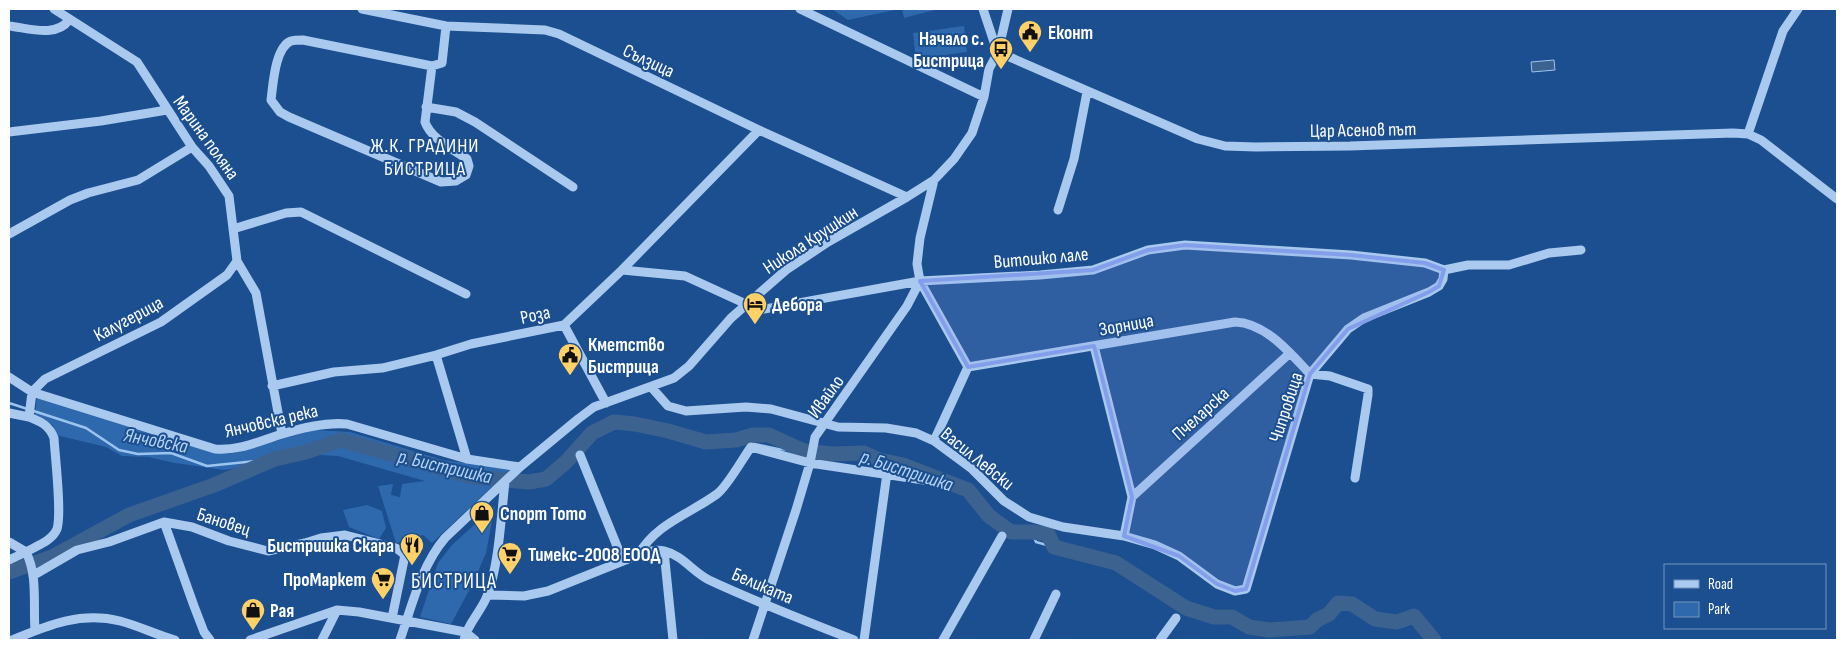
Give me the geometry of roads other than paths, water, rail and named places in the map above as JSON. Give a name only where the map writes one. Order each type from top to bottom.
[{"type":"street","name":"Марина поляна","points":[[54,9],[137,62],[192,147],[209,166],[229,196],[237,261],[256,293],[282,434]]},
{"type":"street","name":"Сълзица","points":[[362,9],[446,26],[545,30],[559,34],[759,130],[907,197]]},
{"type":"street","points":[[800,9],[984,97]]},
{"type":"street","points":[[983,9],[998,52]]},
{"type":"street","name":"Никола Крушкин","points":[[407,621],[426,566],[434,551],[445,538],[518,468],[594,407],[652,388],[674,378],[689,366],[731,318],[786,270],[828,242],[934,180],[954,159],[972,133],[984,97],[989,69],[998,52],[1008,9]]},
{"type":"street","points":[[1798,9],[1783,31],[1748,134],[1761,140],[1837,198]]},
{"type":"street","points":[[9,26],[49,31],[65,26],[69,20]]},
{"type":"street","points":[[432,66],[425,122],[428,130],[467,159],[469,166],[466,175],[456,181],[441,182],[289,117],[280,112],[271,100],[273,79],[280,50],[290,41],[303,40],[432,66],[442,63],[446,26]]},
{"type":"street","name":"Цар Асенов път","points":[[998,52],[1198,140],[1225,146],[1350,146],[1733,132],[1748,134]]},
{"type":"street","points":[[1058,210],[1074,159],[1087,92]]},
{"type":"street","points":[[426,106],[456,112],[475,122],[574,187]]},
{"type":"street","points":[[9,132],[101,121],[167,110]]},
{"type":"street","name":"Роза","points":[[272,386],[334,372],[382,368],[436,355],[471,344],[564,325],[622,270],[759,130]]},
{"type":"street","points":[[9,234],[70,200],[88,193],[138,180],[192,147]]},
{"type":"street","points":[[934,180],[920,238],[917,264],[920,281],[968,368],[934,441]]},
{"type":"street","points":[[233,229],[286,213],[301,212],[466,294]]},
{"type":"street","name":"Витошко лале","points":[[759,310],[920,281],[1040,276],[1092,270],[1148,250],[1185,245],[1361,256],[1425,263],[1444,270]]},
{"type":"street","points":[[1444,270],[1468,265],[1508,265],[1549,253],[1580,250]]},
{"type":"street","name":"Калугерица","points":[[32,395],[45,379],[161,322],[227,275],[237,261]]},
{"type":"street","points":[[622,270],[685,276],[746,304]]},
{"type":"street","name":"Чипровица","points":[[1246,589],[1310,374],[1348,329],[1364,318],[1439,286],[1443,279],[1444,270]]},
{"type":"street","name":"Ивайло","points":[[753,640],[766,605],[810,463],[815,437],[902,314],[920,281]]},
{"type":"street","name":"Зорница","points":[[968,368],[1235,322],[1246,322],[1256,326],[1290,353],[1310,374]]},
{"type":"street","points":[[564,325],[606,403]]},
{"type":"street","points":[[1094,346],[1132,497],[1124,536]]},
{"type":"street","name":"Пчеларска","points":[[1132,497],[1290,353]]},
{"type":"street","points":[[436,355],[467,458]]},
{"type":"street","points":[[1310,374],[1330,376],[1368,389],[1355,478]]},
{"type":"street","name":"Янчовска река","points":[[9,377],[32,395],[215,448],[229,450],[244,447],[315,425],[333,423],[348,424],[467,458],[518,468]]},
{"type":"street","name":"Васил Левски","points":[[652,388],[668,406],[686,411],[746,407],[771,409],[838,427],[886,428],[916,433],[934,441],[972,469],[1004,501],[1029,517],[1063,527],[1124,536],[1155,545],[1179,556],[1217,584],[1235,591],[1246,589]]},
{"type":"street","points":[[29,414],[32,395]]},
{"type":"street","points":[[9,414],[29,414],[51,429],[54,438],[58,515],[56,529],[47,540],[9,560]]},
{"type":"street","points":[[638,555],[645,543],[668,523],[718,493],[751,447],[810,463],[887,473],[930,481]]},
{"type":"street","points":[[580,455],[623,561]]},
{"type":"street","points":[[864,640],[887,473]]},
{"type":"street","points":[[465,636],[488,595],[494,568],[505,482]]},
{"type":"street","points":[[34,574],[76,550],[109,542],[164,522],[201,623],[210,640]]},
{"type":"street","name":"Бановец","points":[[164,522],[192,527],[229,541],[268,551],[321,538],[345,535],[396,548],[405,555],[392,618]]},
{"type":"street","points":[[943,640],[1002,536]]},
{"type":"street","points":[[9,542],[26,552],[32,564],[34,574],[31,635]]},
{"type":"street","points":[[488,595],[524,596],[548,591],[638,555],[653,550],[664,551],[672,640]]},
{"type":"street","name":"Беликата","points":[[664,551],[676,556],[706,578],[766,605],[854,640]]},
{"type":"street","points":[[1034,640],[1056,594]]},
{"type":"street","points":[[322,640],[337,610]]},
{"type":"street","points":[[250,640],[337,610],[407,621],[475,640]]},
{"type":"street","points":[[12,640],[31,635],[62,621],[84,617],[120,621],[175,640]]},
{"type":"street","points":[[1160,640],[1176,618]]},
{"type":"street","points":[[400,640],[407,621]]},
{"type":"waterway","name":"Янчовска","points":[[9,403],[86,428],[119,450],[138,454],[171,453],[207,466],[275,459]]},
{"type":"waterway","name":"р. Бистришка","points":[[9,572],[52,557],[129,515],[214,485],[275,459],[306,452],[341,440],[473,477],[529,482],[546,479],[566,462],[592,433],[614,422],[668,431],[706,442],[736,440],[753,435],[769,435],[804,451],[832,454],[864,453],[880,460],[903,465],[968,490],[989,516],[1011,532],[1048,534],[1054,547],[1116,563],[1186,608],[1214,617],[1232,617],[1249,627],[1269,630],[1310,627],[1317,620],[1329,614],[1338,603],[1352,604],[1375,619],[1397,622],[1414,616],[1434,640]]},
{"type":"waterway","points":[[736,440],[778,449],[804,451]]},
{"type":"waterway","points":[[1032,532],[1036,542],[1054,547]]},
{"type":"place","name":"Еконт","points":[[1030,53]]},
{"type":"place","name":"Начало с. Бистрица","points":[[1001,70]]},
{"type":"place","name":"Дебора","points":[[755,325]]},
{"type":"place","name":"Кметство Бистрица","points":[[570,376]]},
{"type":"place","name":"Спорт Тото","points":[[482,534]]},
{"type":"place","name":"Бистришка Скара","points":[[412,566]]},
{"type":"place","name":"Тимекс-2008 ЕООД","points":[[510,575]]},
{"type":"place","name":"ПроМаркет","points":[[383,600]]},
{"type":"place","name":"Рая","points":[[253,631]]},
{"type":"district","name":"Ж.К. ГРАДИНИ БИСТРИЦА","points":[[425,156]]},
{"type":"district","name":"БИСТРИЦА","points":[[454,581]]}]
